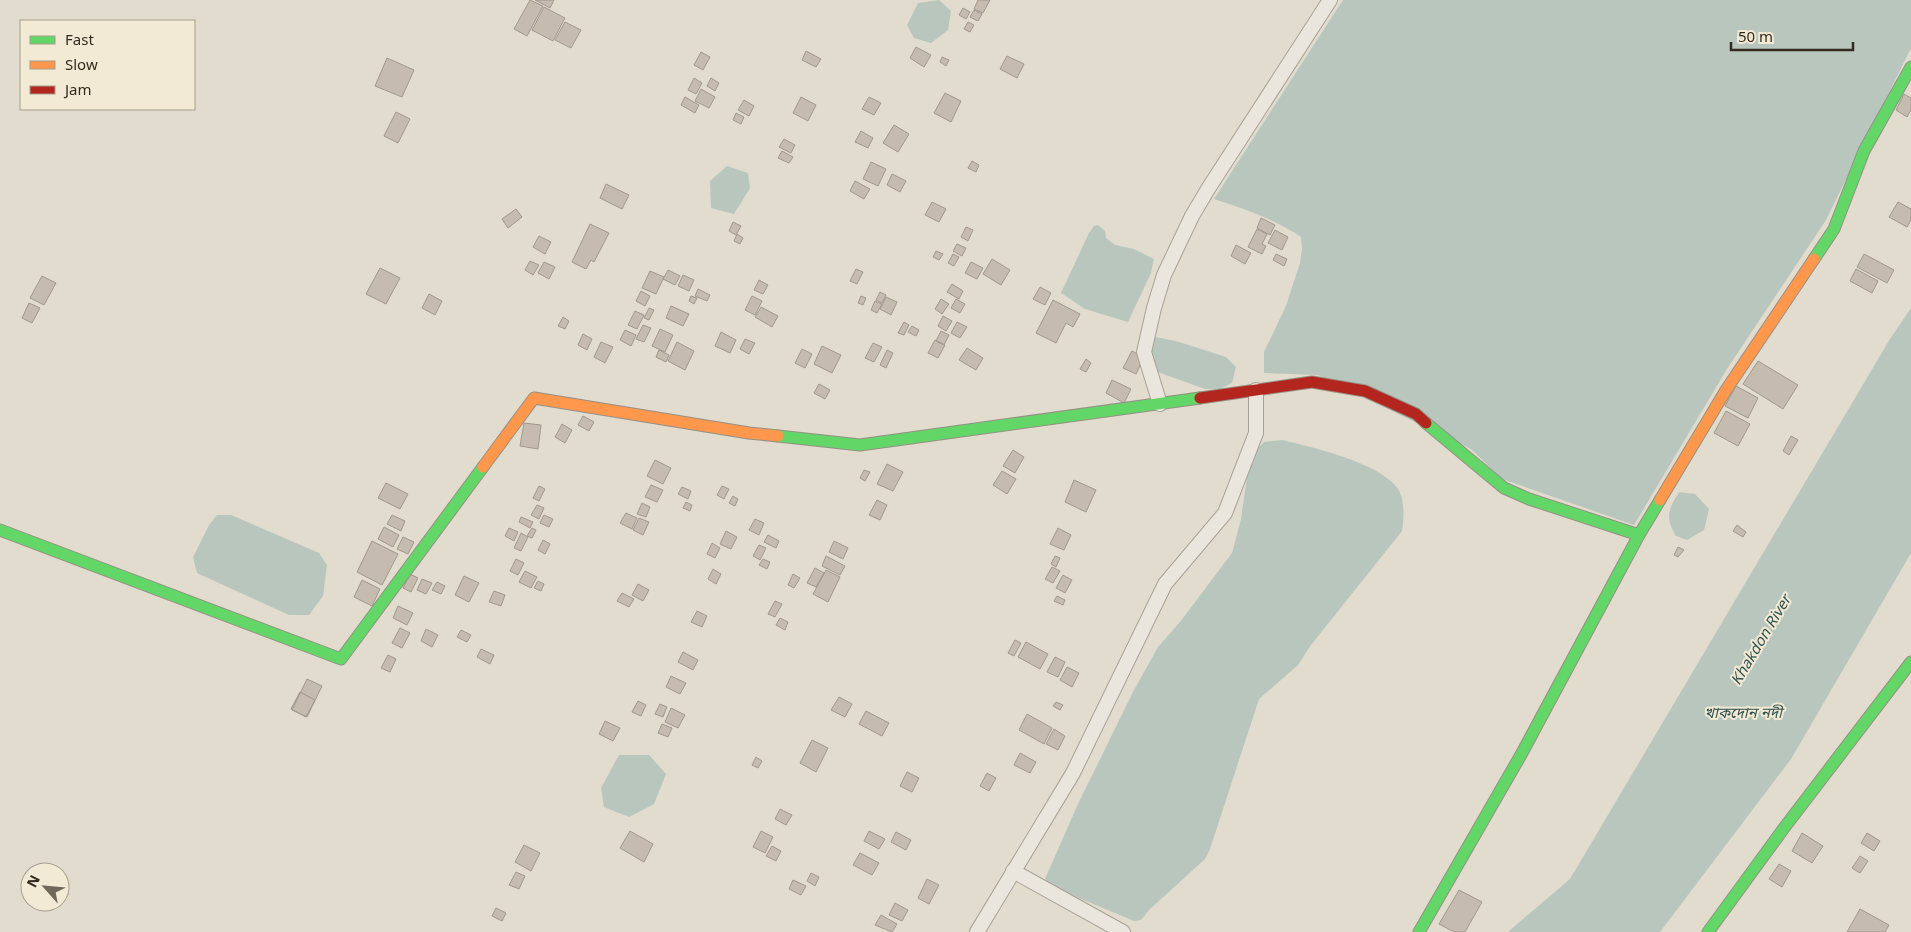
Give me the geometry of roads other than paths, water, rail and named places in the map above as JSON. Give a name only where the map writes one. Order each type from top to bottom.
[{"type":"street","points":[[1160,404],[1144,352],[1164,275],[1192,216],[1208,189],[1330,0]]},
{"type":"street","points":[[1419,932],[1522,753],[1639,535],[1726,390],[1834,229],[1864,151],[1911,67]]},
{"type":"street","points":[[0,530],[341,659],[534,398],[750,433],[860,445],[1312,382],[1365,391],[1416,414],[1504,488],[1528,499],[1639,535]]},
{"type":"street","points":[[977,932],[1073,773],[1165,584],[1225,513],[1256,433],[1256,390]]},
{"type":"street","points":[[1708,932],[1784,828],[1911,662]]},
{"type":"street","points":[[1013,871],[1123,932]]},
{"type":"water","points":[[939,0],[951,11],[948,30],[931,43],[914,38],[907,25],[918,3]]},
{"type":"water","points":[[1343,0],[1911,0],[1911,48],[1826,220],[1727,369],[1634,525],[1502,479],[1471,449],[1318,375],[1264,373],[1264,352],[1286,306],[1300,263],[1301,237],[1270,220],[1214,199]]},
{"type":"water","points":[[727,166],[748,173],[750,188],[734,214],[711,208],[710,181]]},
{"type":"water","points":[[1098,225],[1105,231],[1106,238],[1115,245],[1134,249],[1154,259],[1151,273],[1128,322],[1085,309],[1061,293],[1089,233],[1094,226]]},
{"type":"water","name":"খাকদোন নদী","points":[[1911,308],[1911,553],[1791,759],[1660,932],[1508,932],[1570,879],[1890,339]]},
{"type":"water","points":[[1155,337],[1176,341],[1226,357],[1236,367],[1232,383],[1220,389],[1205,389],[1155,371],[1149,347]]},
{"type":"water","points":[[1282,440],[1345,457],[1377,471],[1389,480],[1398,489],[1402,498],[1402,531],[1311,645],[1298,665],[1259,699],[1210,849],[1205,859],[1149,910],[1141,920],[1134,921],[1051,886],[1045,879],[1078,804],[1133,692],[1158,647],[1180,622],[1232,553],[1241,519],[1250,457],[1264,442]]},
{"type":"water","points":[[1679,492],[1695,494],[1709,509],[1704,530],[1687,540],[1676,536],[1669,518],[1670,509]]},
{"type":"water","points":[[217,515],[231,515],[319,553],[327,565],[323,596],[309,615],[289,615],[197,573],[193,557],[209,525]]},
{"type":"water","points":[[619,755],[649,755],[666,774],[654,804],[629,817],[604,807],[601,788]]},
{"type":"water label","name":"Khakdon River","points":[[1761,640]]}]
